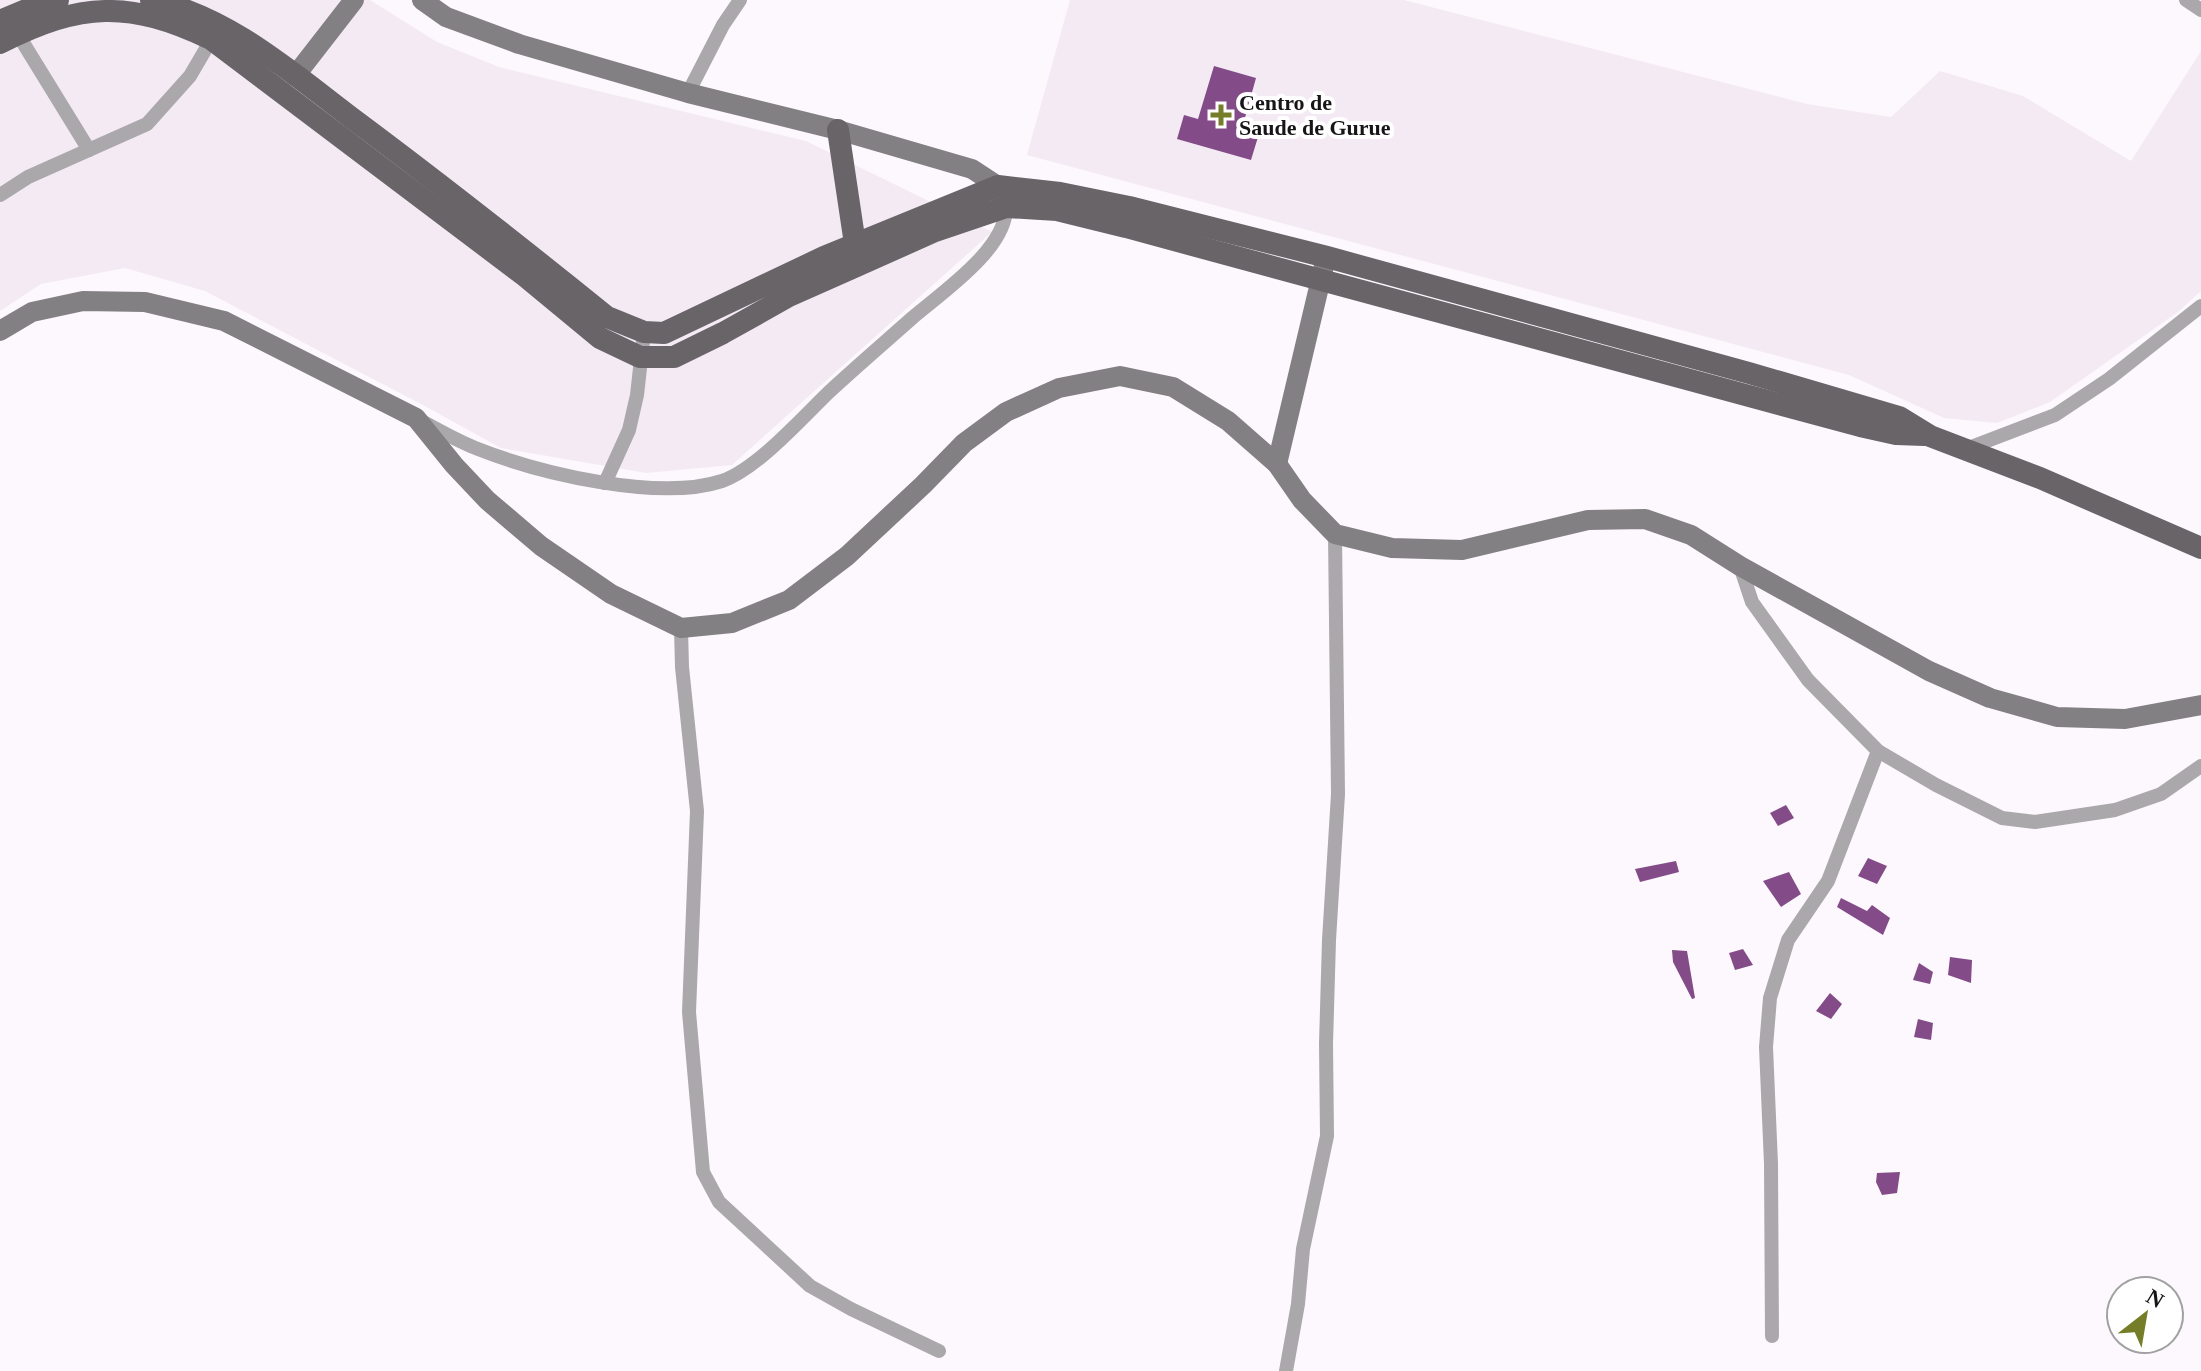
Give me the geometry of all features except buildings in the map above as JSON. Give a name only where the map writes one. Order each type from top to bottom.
[{"type":"main road","points":[[6,29],[45,2],[58,0]]},
{"type":"main road","points":[[151,0],[175,5],[216,32],[607,317],[644,332],[664,333],[855,244],[1002,196],[1060,193],[1129,207],[1327,257],[1899,417],[1930,436],[2201,548]]},
{"type":"main road","points":[[6,29],[90,10],[133,10],[216,32],[295,76],[600,338],[640,357],[674,357],[1002,196],[1860,426],[1896,434],[1930,436]]},
{"type":"main road","points":[[838,130],[855,244]]},
{"type":"street","points":[[295,76],[354,0]]},
{"type":"street","points":[[0,331],[32,312],[83,301],[145,302],[224,321],[477,449],[541,469],[605,483],[674,488],[723,480],[760,457],[980,258],[1006,221],[1002,196],[972,169],[519,44],[446,17],[422,0]]},
{"type":"street","points":[[688,93],[723,25],[740,0]]},
{"type":"street","points":[[2186,0],[2201,10]]},
{"type":"street","points":[[6,29],[89,150]]},
{"type":"street","points":[[0,195],[28,177],[147,124],[190,76],[216,32]]},
{"type":"street","points":[[1277,464],[1327,257]]},
{"type":"street","points":[[1966,449],[2055,415],[2109,379],[2201,306]]},
{"type":"street","points":[[605,483],[629,430],[637,395],[644,332]]},
{"type":"street","points":[[416,418],[487,500],[541,546],[611,594],[681,628],[732,623],[789,600],[847,556],[964,443],[1006,412],[1059,388],[1120,376],[1173,387],[1228,421],[1277,464],[1302,500],[1335,534],[1392,548],[1462,550],[1588,520],[1645,519],[1691,535],[1740,566],[1929,671],[1990,698],[2057,717],[2111,719],[2201,705]]},
{"type":"street","points":[[1286,1371],[1298,1304],[1303,1249],[1327,1136],[1327,1014],[1338,794],[1335,534]]},
{"type":"street","points":[[1740,566],[1752,602],[1808,680],[1878,751],[2002,818],[2035,822],[2115,810],[2161,794],[2201,766]]},
{"type":"street","points":[[681,628],[682,667],[697,811],[689,1012],[703,1172],[719,1202],[810,1286],[939,1351]]},
{"type":"street","points":[[1772,1336],[1771,1164],[1766,1047],[1770,998],[1788,940],[1828,881],[1878,751]]},
{"type":"shaded area","points":[[0,0],[370,0],[437,42],[499,67],[806,141],[992,232],[732,465],[646,473],[501,448],[205,291],[125,268],[41,284],[0,311]]},
{"type":"shaded area","points":[[1070,0],[1404,0],[1807,104],[1891,117],[1940,71],[2023,96],[2131,161],[2201,51],[2201,291],[2178,312],[2050,402],[1997,423],[1944,418],[1849,375],[1027,155]]},
{"type":"place","name":"Centro de Saude de Gurue","points":[[1221,115]]}]
